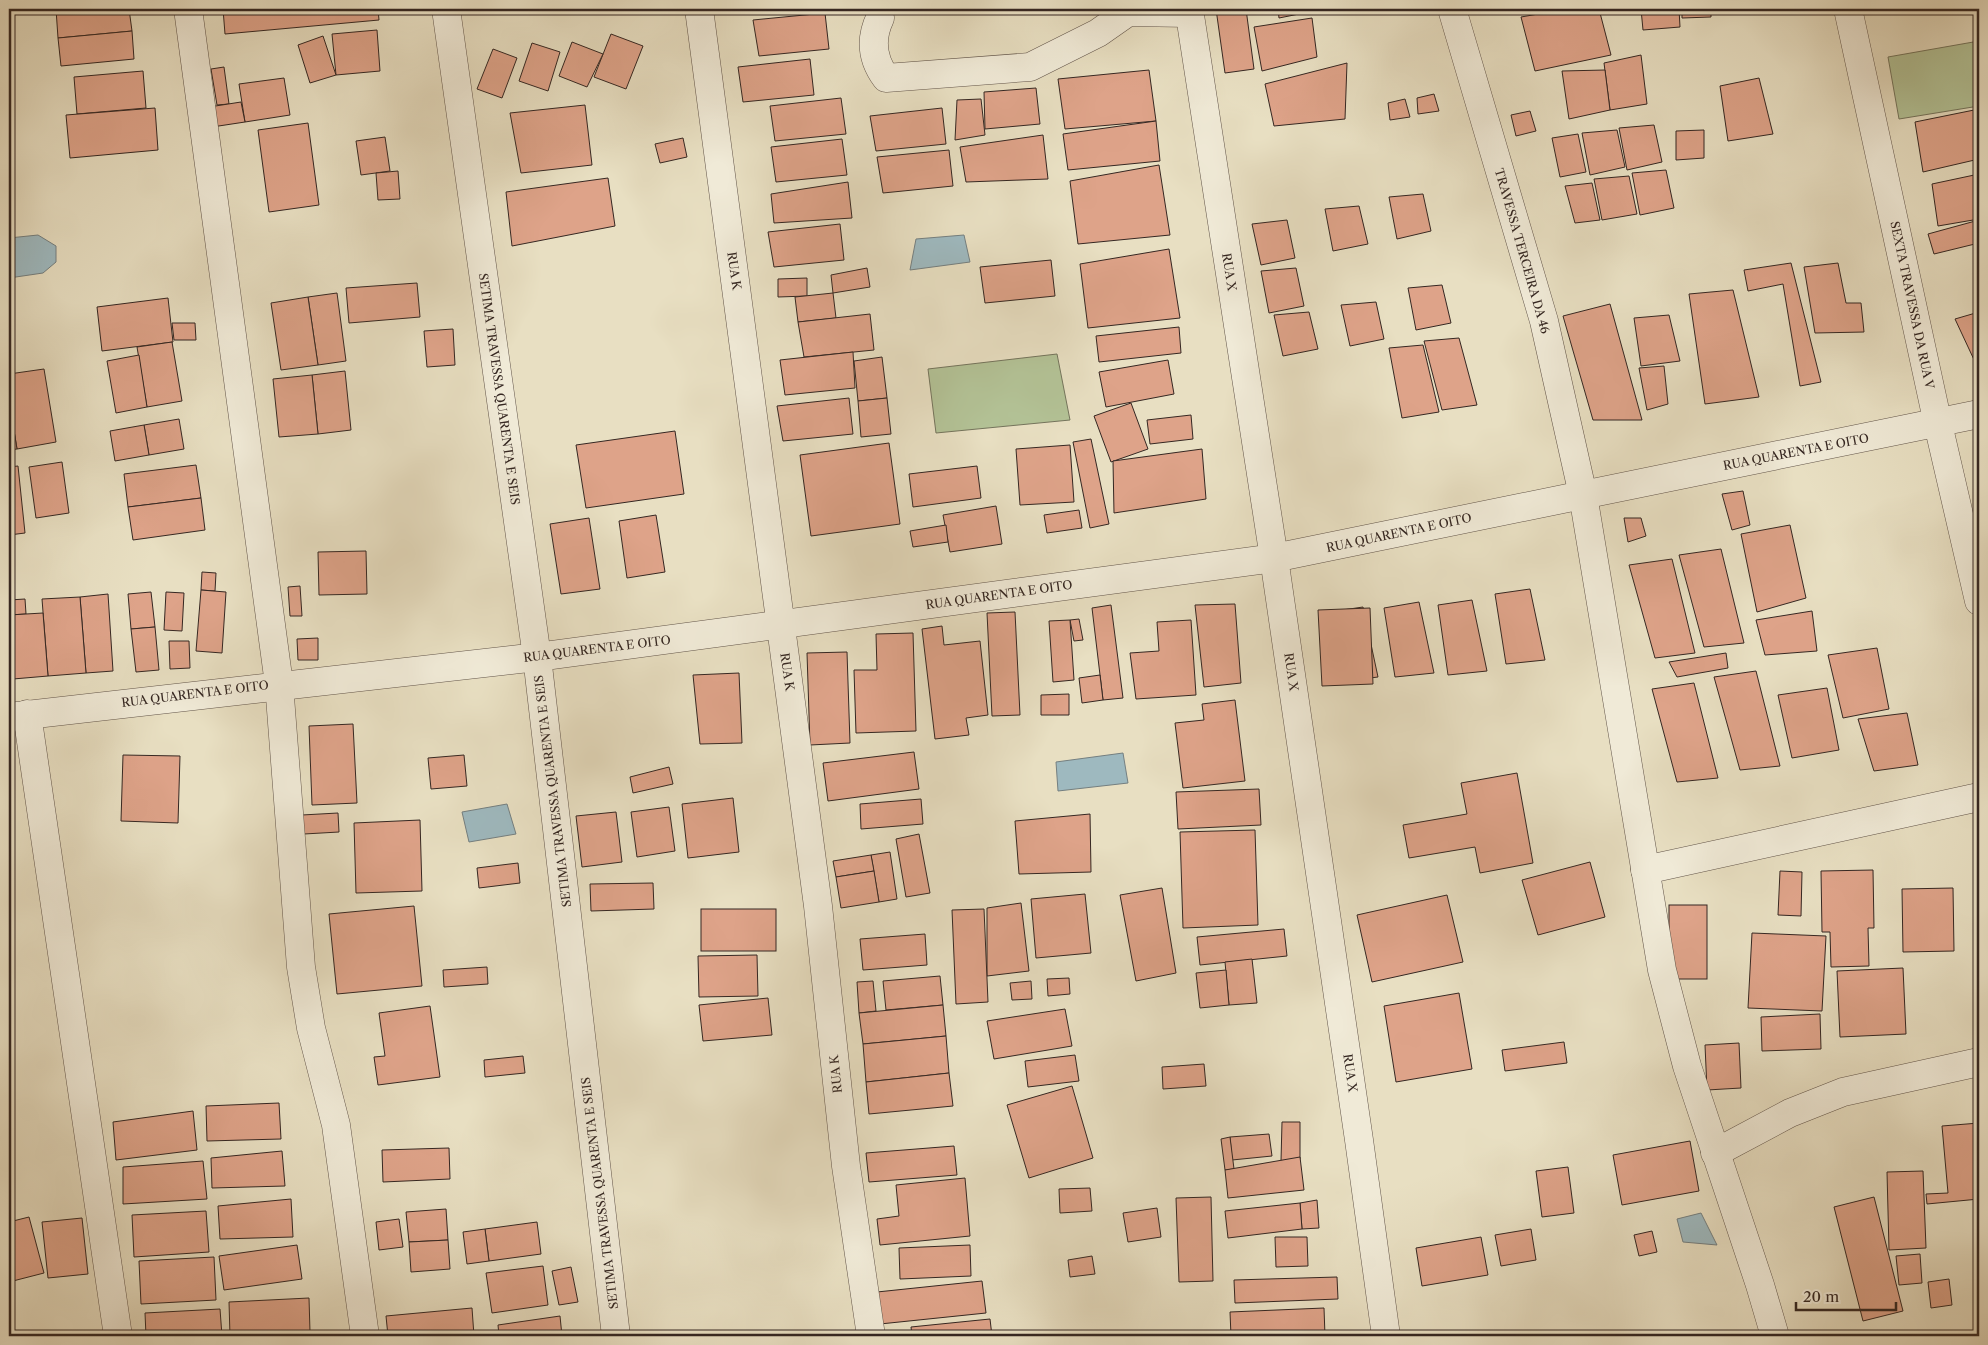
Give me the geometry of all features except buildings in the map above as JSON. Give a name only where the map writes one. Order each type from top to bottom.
[{"type":"street","points":[[188,9],[279,684],[301,967],[311,1028],[336,1125],[365,1336]]},
{"type":"street","name":"SETIMA TRAVESSA QUARENTA E SEIS","points":[[446,9],[537,657],[616,1336]]},
{"type":"street","name":"RUA K","points":[[699,9],[818,906],[846,1166],[871,1336]]},
{"type":"street","name":"TRAVESSA TERCEIRA DA 46","points":[[1452,9],[1544,322],[1583,496],[1662,970],[1687,1066],[1760,1285],[1775,1336]]},
{"type":"street","name":"SEXTA TRAVESSA DA RUA V","points":[[1848,9],[1938,424],[1979,601]]},
{"type":"street","points":[[880,18],[873,32],[876,64],[886,78],[1030,67],[1098,32],[1128,12],[1189,11]]},
{"type":"street","name":"RUA X","points":[[1189,11],[1274,558],[1360,1140],[1386,1336]]},
{"type":"street","name":"RUA QUARENTA E OITO","points":[[18,716],[279,684],[537,657],[1274,558],[1938,424],[1979,414]]},
{"type":"street","points":[[18,716],[118,1336]]},
{"type":"street","points":[[1645,870],[1979,797]]},
{"type":"street","points":[[1715,1154],[1790,1113],[1843,1092],[1979,1062]]},
{"type":"green space","points":[[1979,41],[1979,106],[1899,119],[1888,57]]},
{"type":"green space","points":[[1057,354],[1070,420],[936,433],[928,369]]},
{"type":"water","points":[[38,235],[56,246],[56,262],[43,273],[9,278],[9,238]]},
{"type":"water","points":[[964,235],[970,262],[910,270],[916,239]]},
{"type":"water","points":[[1123,753],[1128,783],[1058,791],[1056,762]]},
{"type":"water","points":[[507,804],[516,834],[469,842],[462,812]]},
{"type":"water","points":[[1701,1213],[1717,1245],[1683,1242],[1677,1219]]}]
